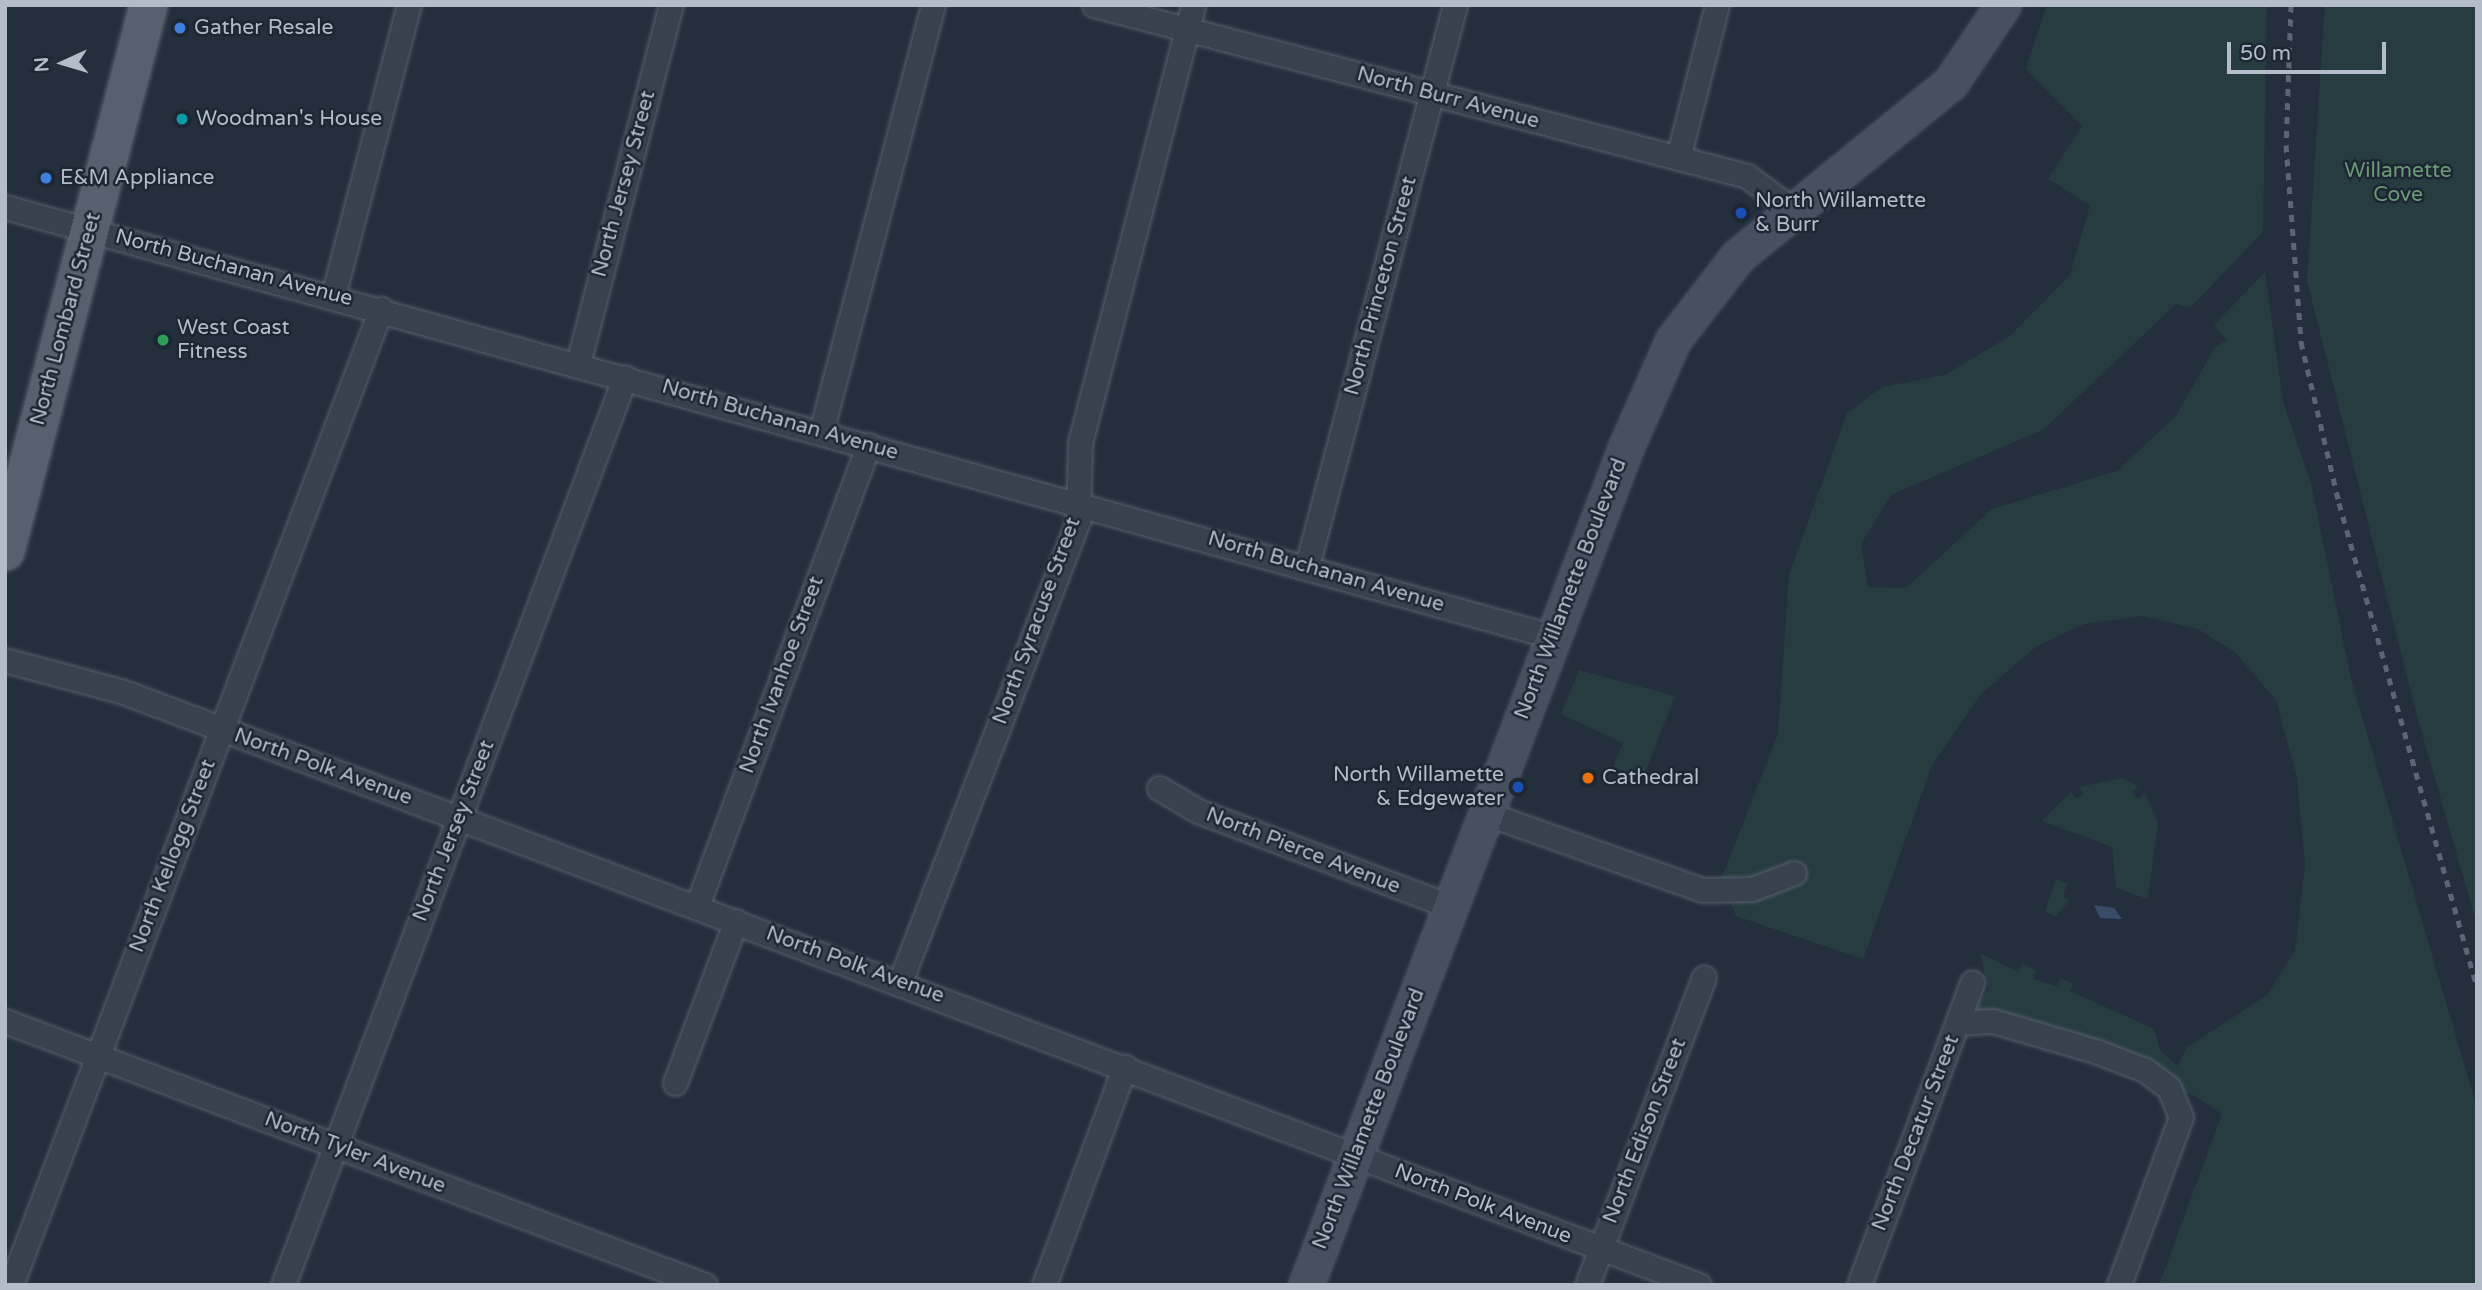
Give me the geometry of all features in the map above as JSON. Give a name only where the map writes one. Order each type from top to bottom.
[{"type":"main road","name":"North Lombard Street","points":[[5,551],[148,5]]},
{"type":"main road","name":"North Willamette Boulevard","points":[[1306,1285],[1485,813],[1673,340],[1710,285],[1793,210],[1934,99],[2003,5]]},
{"type":"street","points":[[333,296],[410,5]]},
{"type":"street","name":"North Jersey Street","points":[[578,364],[671,5]]},
{"type":"street","points":[[821,432],[933,5]]},
{"type":"street","name":"North Burr Avenue","points":[[1094,5],[1756,180],[1793,210]]},
{"type":"street","name":"North Syracuse Street","points":[[900,982],[1078,521],[1080,443],[1194,5]]},
{"type":"street","name":"North Princeton Street","points":[[1307,566],[1455,5]]},
{"type":"street","points":[[1678,158],[1717,5]]},
{"type":"street","name":"North Buchanan Avenue","points":[[5,207],[1077,502],[1554,637]]},
{"type":"street","name":"North Kellogg Street","points":[[11,1285],[381,309]]},
{"type":"street","name":"North Jersey Street","points":[[282,1285],[625,377]]},
{"type":"street","name":"North Ivanhoe Street","points":[[697,906],[868,444]]},
{"type":"street","name":"North Polk Avenue","points":[[5,660],[95,682],[1125,1066],[1699,1285]]},
{"type":"street","name":"North Pierce Avenue","points":[[1159,788],[1198,811],[1450,906]]},
{"type":"street","points":[[1485,813],[1702,890],[1752,889],[1794,873]]},
{"type":"street","points":[[674,1083],[736,921]]},
{"type":"street","name":"North Edison Street","points":[[1587,1285],[1704,977]]},
{"type":"street","name":"North Decatur Street","points":[[1859,1285],[1947,1039],[1961,1023],[1972,982]]},
{"type":"street","name":"North Tyler Avenue","points":[[5,1021],[705,1285]]},
{"type":"street","points":[[1961,1023],[2003,1023],[2145,1070],[2169,1088],[2181,1116],[2119,1285]]},
{"type":"street","points":[[1044,1285],[1125,1066]]},
{"type":"green space","points":[[2047,5],[2267,5],[2263,232],[2190,308],[2176,304],[2043,430],[1891,495],[1861,544],[1868,587],[1906,588],[1992,509],[2117,471],[2176,416],[2215,347],[2227,340],[2214,325],[2265,272],[2283,402],[2311,483],[2351,679],[2477,1108],[2477,1285],[2159,1285],[2222,1114],[2195,1096],[1973,1010],[1989,989],[1980,953],[2018,972],[2022,964],[2036,970],[2033,979],[2057,986],[2061,978],[2073,984],[2070,991],[2154,1029],[2160,1050],[2178,1066],[2186,1048],[2267,995],[2295,951],[2305,865],[2297,778],[2276,700],[2236,653],[2198,629],[2143,616],[2084,624],[2037,646],[1981,694],[1932,765],[1863,959],[1736,916],[1722,877],[1778,734],[1789,575],[1847,413],[1882,387],[1945,375],[2010,336],[2070,275],[2090,205],[2048,179],[2082,126],[2026,69]]},
{"type":"green space","name":"Willamette Cove","points":[[2325,5],[2477,5],[2477,925],[2417,716],[2307,281]]},
{"type":"green space","points":[[1579,670],[1675,696],[1643,778],[1613,767],[1623,743],[1561,714]]},
{"type":"green space","points":[[2122,778],[2138,786],[2132,793],[2138,799],[2145,793],[2158,822],[2148,899],[2116,888],[2112,847],[2042,821],[2071,792],[2076,799],[2084,794],[2079,787]]},
{"type":"green space","points":[[2056,879],[2067,883],[2063,897],[2070,900],[2055,917],[2045,911]]},
{"type":"water","points":[[2094,905],[2114,908],[2122,919],[2100,918]]},
{"type":"railway","points":[[2291,5],[2286,145],[2301,342],[2339,503],[2477,987]]},
{"type":"place","name":"Gather Resale","points":[[180,28]]},
{"type":"place","name":"Woodman's House","points":[[182,119]]},
{"type":"place","name":"E&M Appliance","points":[[46,178]]},
{"type":"place","name":"North Willamette & Burr","points":[[1741,213]]},
{"type":"place","name":"West Coast Fitness","points":[[163,340]]},
{"type":"place","name":"Cathedral","points":[[1588,778]]},
{"type":"place","name":"North Willamette & Edgewater","points":[[1518,787]]}]
